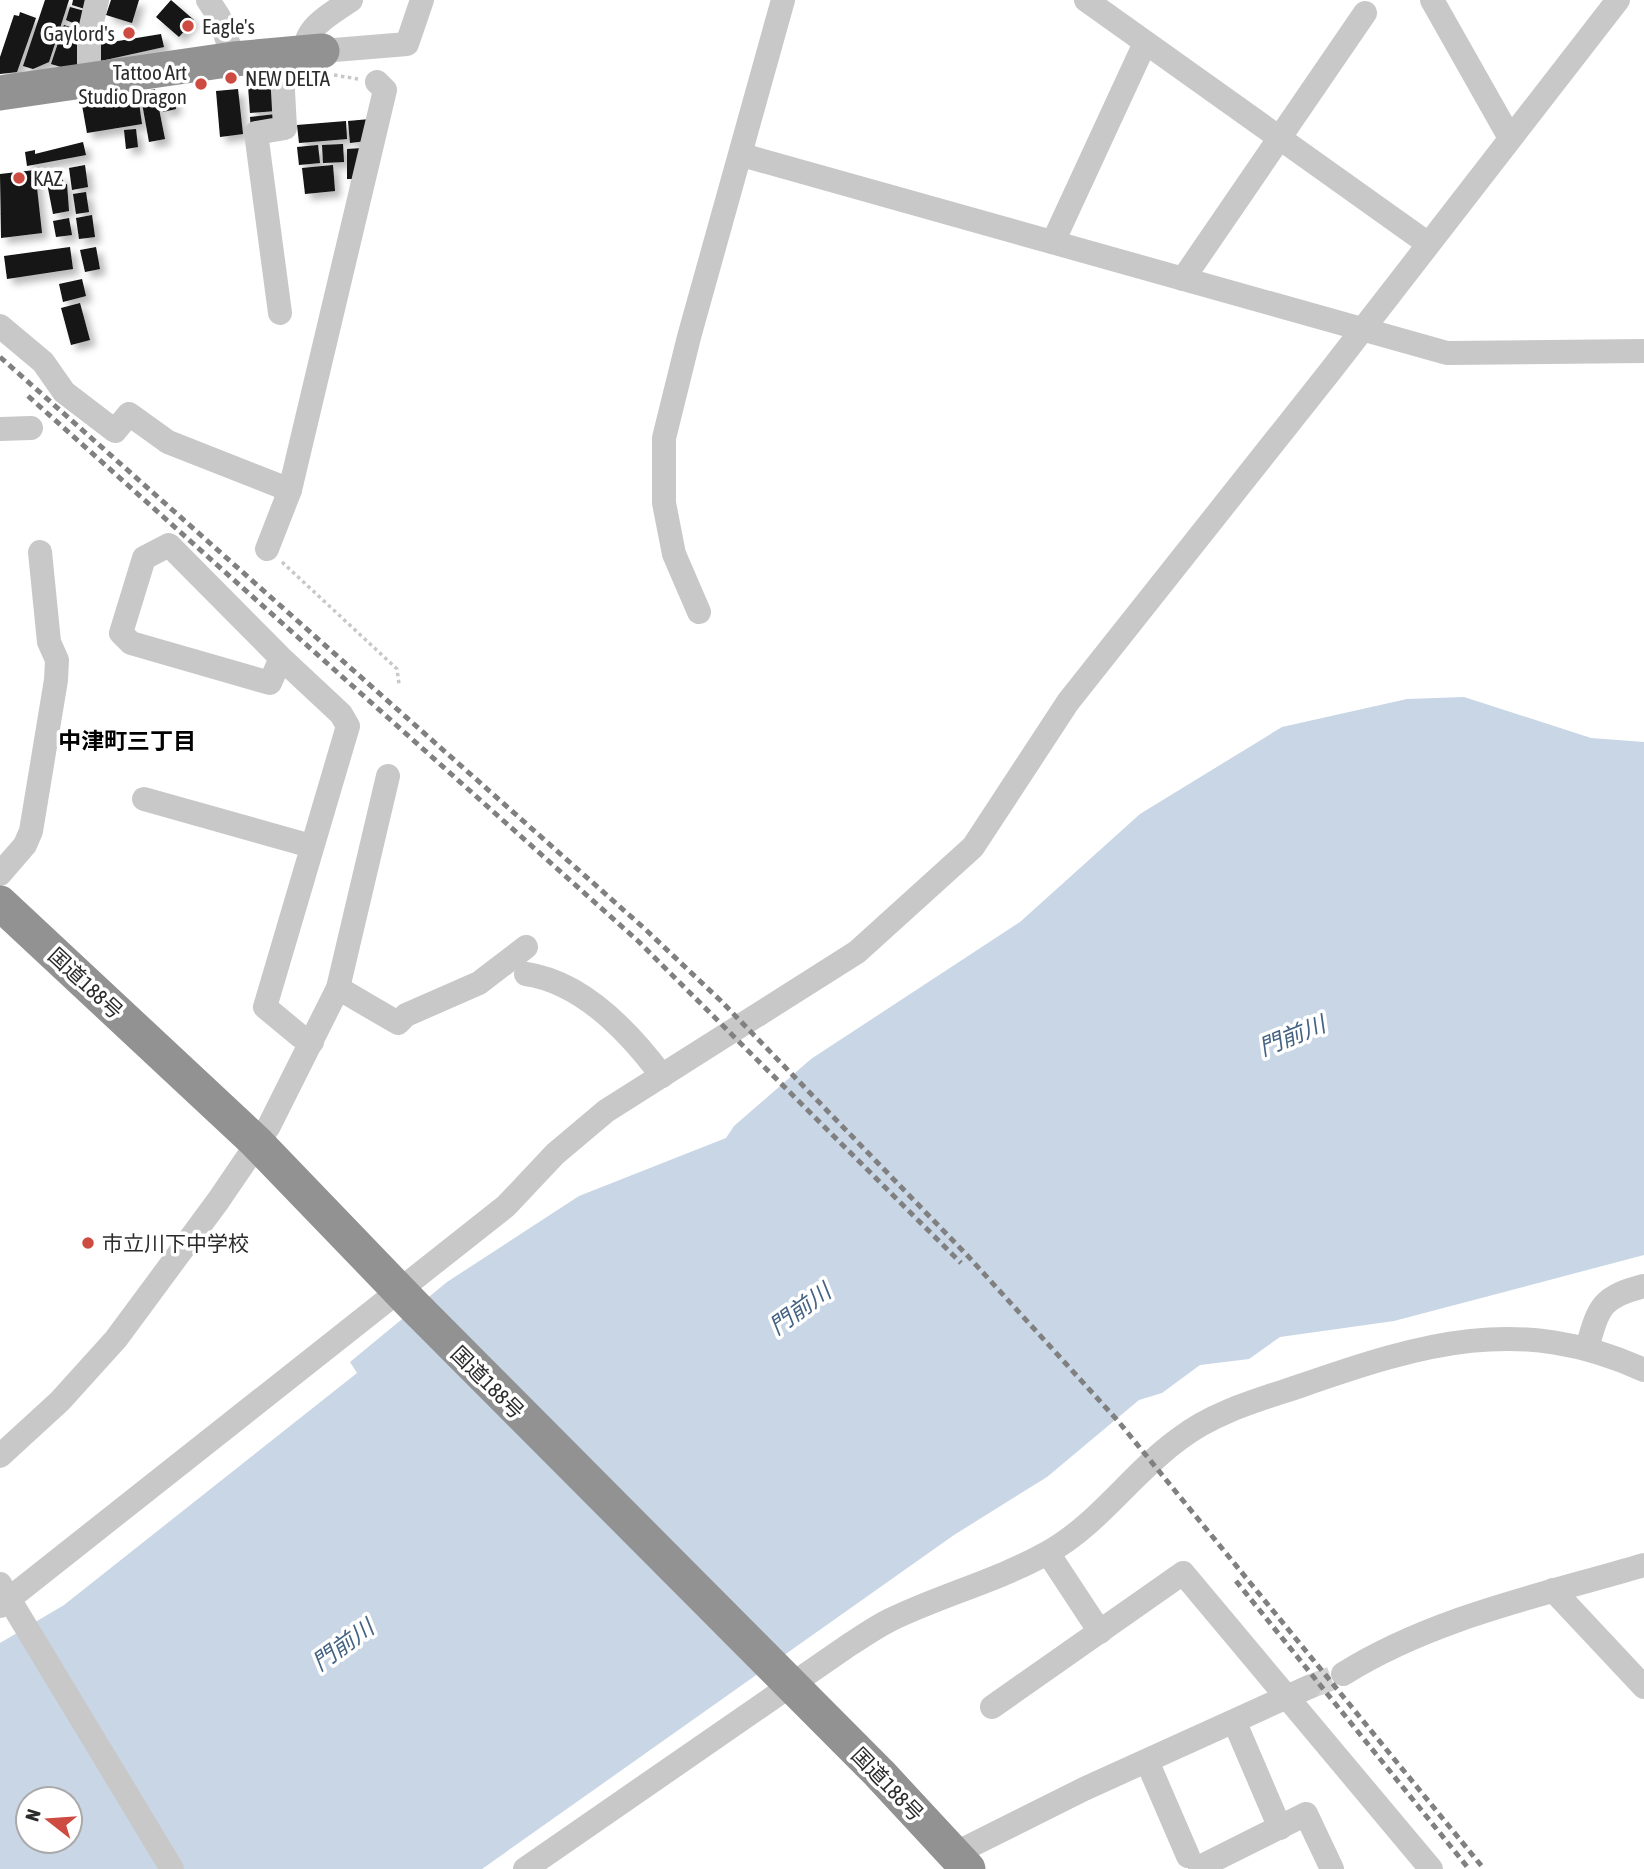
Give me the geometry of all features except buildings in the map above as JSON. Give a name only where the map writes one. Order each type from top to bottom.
[{"type":"highway","points":[[0,93],[234,59],[303,52]]},
{"type":"highway","name":"国道188号","points":[[0,903],[256,1142],[961,1862]]},
{"type":"street","points":[[89,82],[89,35],[97,0]]},
{"type":"street","points":[[208,0],[219,17],[234,59]]},
{"type":"street","points":[[281,313],[256,133],[285,128],[305,42],[313,28],[351,0]]},
{"type":"street","points":[[303,52],[407,44],[422,0]]},
{"type":"street","points":[[699,612],[674,554],[664,503],[664,438],[689,337],[783,0]]},
{"type":"street","points":[[1086,0],[1427,243]]},
{"type":"street","points":[[1432,0],[1510,138]]},
{"type":"street","points":[[172,1869],[8,1601],[406,1298],[506,1206],[555,1154],[606,1111],[857,952],[973,846],[1068,702],[1363,329],[1618,0]]},
{"type":"street","points":[[1183,279],[1365,12]]},
{"type":"street","points":[[1053,242],[1145,43]]},
{"type":"street","points":[[267,549],[290,490],[385,90],[377,82]]},
{"type":"street","points":[[741,155],[1447,353],[1644,351]]},
{"type":"street","points":[[0,326],[43,362],[64,392],[115,431],[129,414],[168,442],[290,490]]},
{"type":"street","points":[[0,429],[31,428]]},
{"type":"street","points":[[281,658],[270,683],[131,643],[121,633],[144,558],[169,545],[281,658],[341,714],[348,726],[265,1007],[300,1036],[312,1042]]},
{"type":"street","points":[[0,874],[32,831],[56,680],[57,660],[49,642],[40,552]]},
{"type":"street","points":[[0,1456],[60,1401],[116,1339],[218,1201],[269,1126],[338,988],[388,776]]},
{"type":"street","points":[[144,799],[311,846]]},
{"type":"street","points":[[338,988],[398,1023],[406,1015],[480,983],[526,947]]},
{"type":"street","points":[[526,974],[544,976],[577,994],[623,1030],[662,1076]]},
{"type":"street","points":[[1587,1348],[1605,1303],[1616,1293],[1644,1286]]},
{"type":"street","points":[[525,1869],[784,1679],[890,1620],[1048,1552],[1084,1527],[1177,1440],[1202,1423],[1244,1405],[1387,1358],[1462,1340],[1508,1338],[1587,1348],[1644,1370]]},
{"type":"street","points":[[1048,1552],[1100,1632]]},
{"type":"street","points":[[1343,1674],[1365,1660],[1485,1610],[1644,1565]]},
{"type":"street","points":[[992,1707],[1183,1573],[1298,1693],[1431,1869]]},
{"type":"street","points":[[1553,1590],[1644,1688]]},
{"type":"street","points":[[961,1862],[1147,1761],[1298,1693]]},
{"type":"street","points":[[1235,1723],[1280,1828]]},
{"type":"street","points":[[1147,1761],[1194,1862],[1280,1828],[1306,1814],[1332,1869]]},
{"type":"path","points":[[267,549],[397,669],[399,684]]},
{"type":"water","name":"門前川","points":[[1464,697],[1591,738],[1644,742],[1644,1255],[1394,1321],[1280,1337],[1249,1359],[1200,1365],[1162,1393],[1139,1400],[1047,1477],[954,1535],[482,1869],[0,1869],[0,1643],[64,1605],[357,1373],[350,1362],[447,1282],[579,1196],[726,1138],[734,1126],[811,1059],[1020,922],[1140,814],[1282,727],[1407,699]]},
{"type":"tunnel","points":[[1309,1687],[1343,1674]]},
{"type":"railway","points":[[0,357],[645,929],[721,1001],[966,1254],[1118,1421],[1484,1869]]},
{"type":"railway","points":[[28,396],[638,941],[961,1263]]},
{"type":"railway","points":[[1236,1581],[1469,1869]]},
{"type":"place","name":"Eagle's","points":[[188,26]]},
{"type":"place","name":"Gaylord's","points":[[129,33]]},
{"type":"place","name":"NEW DELTA","points":[[231,78]]},
{"type":"place","name":"Tattoo Art Studio Dragon","points":[[201,84]]},
{"type":"place","name":"KAZ","points":[[19,178]]},
{"type":"place","name":"市立川下中学校","points":[[88,1243]]},
{"type":"district","name":"中津町三丁目","points":[[127,741]]}]
